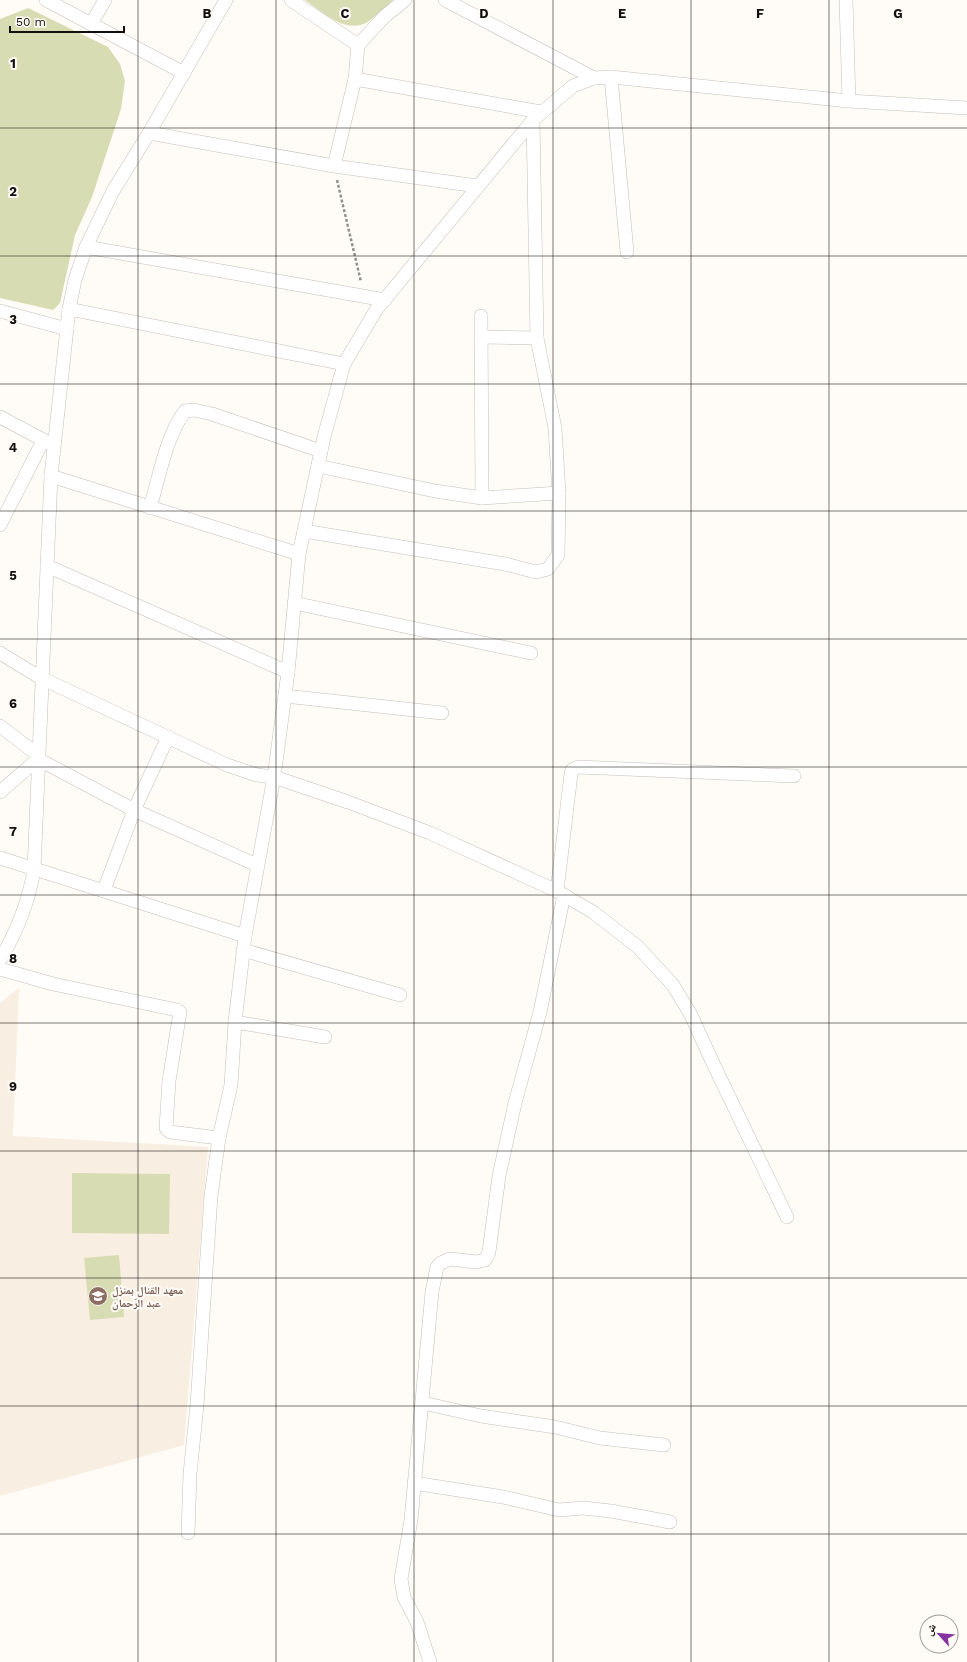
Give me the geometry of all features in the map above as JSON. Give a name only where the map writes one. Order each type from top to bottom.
[{"type":"street","points":[[46,0],[184,73]]},
{"type":"street","points":[[91,24],[105,0]]},
{"type":"street","points":[[0,960],[23,914],[31,890],[34,869],[41,678],[51,476],[49,443],[69,309],[86,247],[113,191],[149,133],[226,0]]},
{"type":"street","points":[[291,0],[358,45]]},
{"type":"street","points":[[334,166],[355,79],[358,45],[385,16],[405,0]]},
{"type":"street","points":[[445,0],[594,78]]},
{"type":"street","points":[[846,0],[849,101]]},
{"type":"street","points":[[611,77],[627,252]]},
{"type":"street","points":[[188,1533],[190,1474],[197,1405],[211,1196],[219,1138],[231,1085],[235,1022],[243,950],[257,864],[274,776],[288,672],[299,554],[321,452],[344,364],[373,315],[477,186],[537,116],[573,86],[594,78],[611,77],[849,101],[967,108]]},
{"type":"street","points":[[355,79],[537,116]]},
{"type":"street","points":[[304,531],[505,564],[536,572],[548,569],[558,555],[559,493],[555,428],[537,338],[537,116]]},
{"type":"street","points":[[149,133],[334,166],[477,186]]},
{"type":"street","points":[[86,247],[385,300]]},
{"type":"street","points":[[69,309],[344,364]]},
{"type":"street","points":[[0,311],[67,328]]},
{"type":"street","points":[[481,316],[482,498]]},
{"type":"street","points":[[481,337],[537,338]]},
{"type":"street","points":[[150,508],[164,458],[174,430],[178,420],[185,411],[194,410],[212,414],[321,452]]},
{"type":"street","points":[[0,417],[49,443]]},
{"type":"street","points":[[0,525],[49,443]]},
{"type":"street","points":[[318,466],[435,491],[482,498],[559,493]]},
{"type":"street","points":[[51,476],[299,554]]},
{"type":"street","points":[[47,566],[288,672]]},
{"type":"street","points":[[294,603],[531,653]]},
{"type":"street","points":[[0,653],[41,678],[227,765],[257,775],[274,776],[430,833],[560,893],[593,912],[627,938],[655,964],[673,985],[691,1015],[714,1067],[787,1217]]},
{"type":"street","points":[[285,696],[442,713]]},
{"type":"street","points":[[0,726],[38,757],[134,810],[257,864]]},
{"type":"street","points":[[104,890],[134,810],[168,737]]},
{"type":"street","points":[[0,792],[38,757]]},
{"type":"street","points":[[430,1662],[418,1622],[404,1597],[401,1579],[411,1520],[423,1403],[432,1292],[437,1267],[441,1262],[450,1259],[476,1262],[485,1260],[489,1252],[499,1176],[515,1103],[540,1012],[560,893],[571,774],[574,768],[578,767],[794,776]]},
{"type":"street","points":[[0,858],[245,936]]},
{"type":"street","points":[[243,950],[400,995]]},
{"type":"street","points":[[0,969],[53,984],[177,1010],[180,1012],[169,1081],[166,1128],[170,1132],[219,1138]]},
{"type":"street","points":[[235,1022],[324,1037]]},
{"type":"street","points":[[423,1403],[481,1416],[555,1427],[600,1438],[664,1445]]},
{"type":"street","points":[[414,1483],[503,1497],[559,1510],[583,1508],[611,1511],[670,1522]]},
{"type":"path","points":[[334,166],[364,296]]},
{"type":"shaded area","name":"معهد القنال بمنزل عبد الرّحمان","points":[[19,988],[13,1136],[208,1147],[184,1445],[0,1496],[0,1003]]},
{"type":"green space","points":[[305,0],[393,0],[369,21],[361,25],[352,26],[336,21]]},
{"type":"green space","points":[[28,8],[108,47],[120,64],[125,81],[121,109],[92,197],[75,235],[60,303],[53,310],[0,298],[0,19]]},
{"type":"green space","points":[[72,1173],[170,1174],[169,1234],[72,1233]]},
{"type":"green space","points":[[119,1255],[124,1317],[90,1320],[84,1258]]},
{"type":"place","name":"معهد القنال بمنزل عبد الرّحمان","points":[[98,1296]]}]
